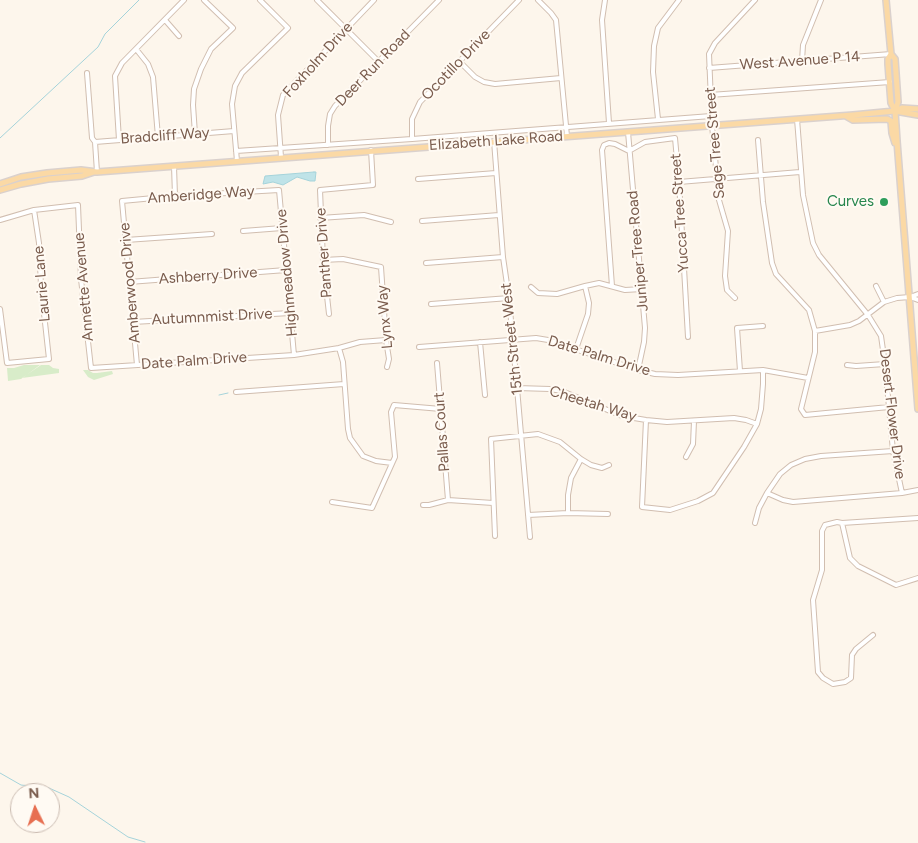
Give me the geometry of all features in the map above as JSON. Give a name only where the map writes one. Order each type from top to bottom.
[{"type":"main road","points":[[886,0],[891,54],[895,59],[897,86],[898,102],[894,111]]},
{"type":"main road","points":[[891,54],[888,59],[891,102],[894,111],[898,148],[918,407]]},
{"type":"main road","points":[[894,111],[902,108],[918,108]]},
{"type":"main road","points":[[894,111],[918,115]]},
{"type":"main road","name":"Elizabeth Lake Road","points":[[0,190],[21,184],[82,176],[97,172],[894,111]]},
{"type":"main road","points":[[846,115],[853,120],[887,119],[891,121],[892,133],[898,148]]},
{"type":"main road","name":"Elizabeth Lake Road","points":[[0,184],[21,177],[47,173],[82,170],[97,172]]},
{"type":"street","points":[[119,140],[115,76],[122,63],[184,0]]},
{"type":"street","points":[[195,134],[194,89],[201,69],[211,50],[233,28],[204,0]]},
{"type":"street","points":[[237,161],[232,104],[235,86],[242,73],[288,28],[260,0]]},
{"type":"street","points":[[317,0],[378,61]]},
{"type":"street","name":"Foxholm Drive","points":[[281,158],[278,115],[283,95],[374,0]]},
{"type":"street","name":"Deer Run Road","points":[[328,145],[330,114],[378,61],[438,0]]},
{"type":"street","name":"Ocotillo Drive","points":[[412,139],[412,120],[420,102],[519,0]]},
{"type":"street","points":[[538,0],[556,20],[567,136]]},
{"type":"street","points":[[605,0],[602,20],[609,124]]},
{"type":"street","points":[[658,119],[653,72],[654,46],[658,28],[679,0]]},
{"type":"street","name":"Sage Tree Street","points":[[735,298],[728,290],[725,276],[728,231],[719,200],[711,116],[709,54],[715,43],[755,0]]},
{"type":"street","points":[[802,61],[801,52],[803,45],[821,0]]},
{"type":"street","points":[[165,20],[179,36]]},
{"type":"street","points":[[136,49],[148,64],[153,77],[158,137]]},
{"type":"street","name":"West Avenue P 14","points":[[709,68],[891,54]]},
{"type":"street","points":[[460,62],[475,77],[484,82],[495,84],[561,78]]},
{"type":"street","points":[[86,73],[97,172]]},
{"type":"street","name":"West Avenue P 14","points":[[710,95],[890,82]]},
{"type":"street","points":[[236,151],[711,116]]},
{"type":"street","name":"Desert Flower Drive","points":[[797,119],[803,194],[811,236],[816,250],[868,315],[881,336],[886,364],[893,451],[902,493]]},
{"type":"street","name":"Bradcliff Way","points":[[95,142],[234,131]]},
{"type":"street","name":"Juniper Tree Road","points":[[628,131],[642,289],[644,342],[638,370]]},
{"type":"street","name":"Yucca Tree Street","points":[[629,151],[645,142],[675,138],[688,337]]},
{"type":"street","points":[[758,140],[763,202],[774,268],[776,274],[809,310],[815,331],[815,352],[801,409],[805,415],[889,408]]},
{"type":"street","name":"15th Street West","points":[[494,141],[499,215],[509,298],[530,538]]},
{"type":"street","points":[[612,286],[602,150],[604,145],[609,143],[629,151]]},
{"type":"street","name":"Panther Drive","points":[[329,314],[323,260],[320,190],[373,185],[371,150]]},
{"type":"street","points":[[174,166],[175,196]]},
{"type":"street","points":[[679,182],[800,172]]},
{"type":"street","points":[[418,179],[496,173]]},
{"type":"street","name":"Amberidge Way","points":[[122,201],[279,190]]},
{"type":"street","name":"Highmeadow Drive","points":[[279,190],[294,355]]},
{"type":"street","name":"Amberwood Drive","points":[[122,201],[137,365]]},
{"type":"street","name":"Annette Avenue","points":[[34,210],[78,205],[81,279],[91,368]]},
{"type":"street","points":[[0,220],[34,210]]},
{"type":"street","name":"Laurie Lane","points":[[0,309],[7,364],[49,359],[41,286],[39,243],[34,210]]},
{"type":"street","points":[[320,218],[364,215],[391,222]]},
{"type":"street","points":[[422,221],[499,215]]},
{"type":"street","points":[[242,231],[282,228]]},
{"type":"street","points":[[126,240],[212,234]]},
{"type":"street","points":[[426,263],[503,257]]},
{"type":"street","name":"Lynx Way","points":[[323,260],[343,259],[381,267],[389,359],[387,367]]},
{"type":"street","name":"Ashberry Drive","points":[[130,282],[286,270]]},
{"type":"street","points":[[532,287],[538,293],[557,294],[599,283],[625,290],[642,289]]},
{"type":"street","points":[[576,350],[588,314],[589,303],[585,286]]},
{"type":"street","points":[[876,286],[884,302]]},
{"type":"street","points":[[815,331],[850,325],[868,315],[884,302],[918,294]]},
{"type":"street","points":[[910,297],[918,300]]},
{"type":"street","points":[[431,304],[509,298]]},
{"type":"street","name":"Autumnmist Drive","points":[[133,322],[290,312]]},
{"type":"street","points":[[740,371],[737,328],[763,326]]},
{"type":"street","name":"Date Palm Drive","points":[[419,347],[536,338],[655,374],[678,375],[762,370],[808,378]]},
{"type":"street","name":"Date Palm Drive","points":[[91,368],[294,355],[338,348],[360,342],[386,340]]},
{"type":"street","points":[[480,342],[485,395]]},
{"type":"street","points":[[338,348],[343,362],[350,438],[363,456],[392,464]]},
{"type":"street","name":"Pallas Court","points":[[438,363],[448,500]]},
{"type":"street","points":[[847,364],[856,366],[886,364]]},
{"type":"street","points":[[916,379],[918,369]]},
{"type":"street","points":[[646,420],[642,507],[670,510],[698,501],[713,493],[757,424],[761,409],[762,370]]},
{"type":"street","points":[[236,392],[344,384]]},
{"type":"street","name":"Cheetah Way","points":[[517,388],[562,391],[622,416],[646,420],[667,422],[734,418],[757,424]]},
{"type":"street","points":[[332,502],[372,508],[395,457],[391,412],[394,405],[441,409]]},
{"type":"street","points":[[686,457],[693,444],[694,421]]},
{"type":"street","points":[[495,536],[491,439],[538,434],[560,442],[581,459],[602,468],[609,465]]},
{"type":"street","points":[[755,523],[759,508],[767,494],[780,474],[791,465],[805,459],[893,451]]},
{"type":"street","points":[[568,513],[570,478],[581,459]]},
{"type":"street","points":[[767,494],[793,502],[918,490]]},
{"type":"street","points":[[423,505],[448,500],[493,503]]},
{"type":"street","points":[[528,515],[608,514]]},
{"type":"street","points":[[873,635],[856,649],[852,656],[851,678],[845,682],[834,684],[823,678],[818,672],[813,600],[822,570],[822,531],[825,525],[837,522],[918,518]]},
{"type":"street","points":[[842,523],[850,558],[858,566],[896,585],[918,578]]},
{"type":"green space","points":[[40,365],[21,379],[8,381],[7,368]]},
{"type":"green space","points":[[41,365],[49,365],[59,369],[59,373],[22,378]]},
{"type":"green space","points":[[83,370],[93,373],[112,371],[113,374],[94,380],[88,377]]},
{"type":"water","points":[[316,172],[315,181],[297,177],[283,185],[273,182],[263,184],[265,176]]},
{"type":"waterway","points":[[0,138],[98,47],[105,34],[139,0]]},
{"type":"waterway","points":[[219,395],[228,393]]},
{"type":"waterway","points":[[0,773],[21,785],[49,788],[69,797],[128,837],[145,842]]},
{"type":"place","name":"Curves","points":[[884,202]]}]
